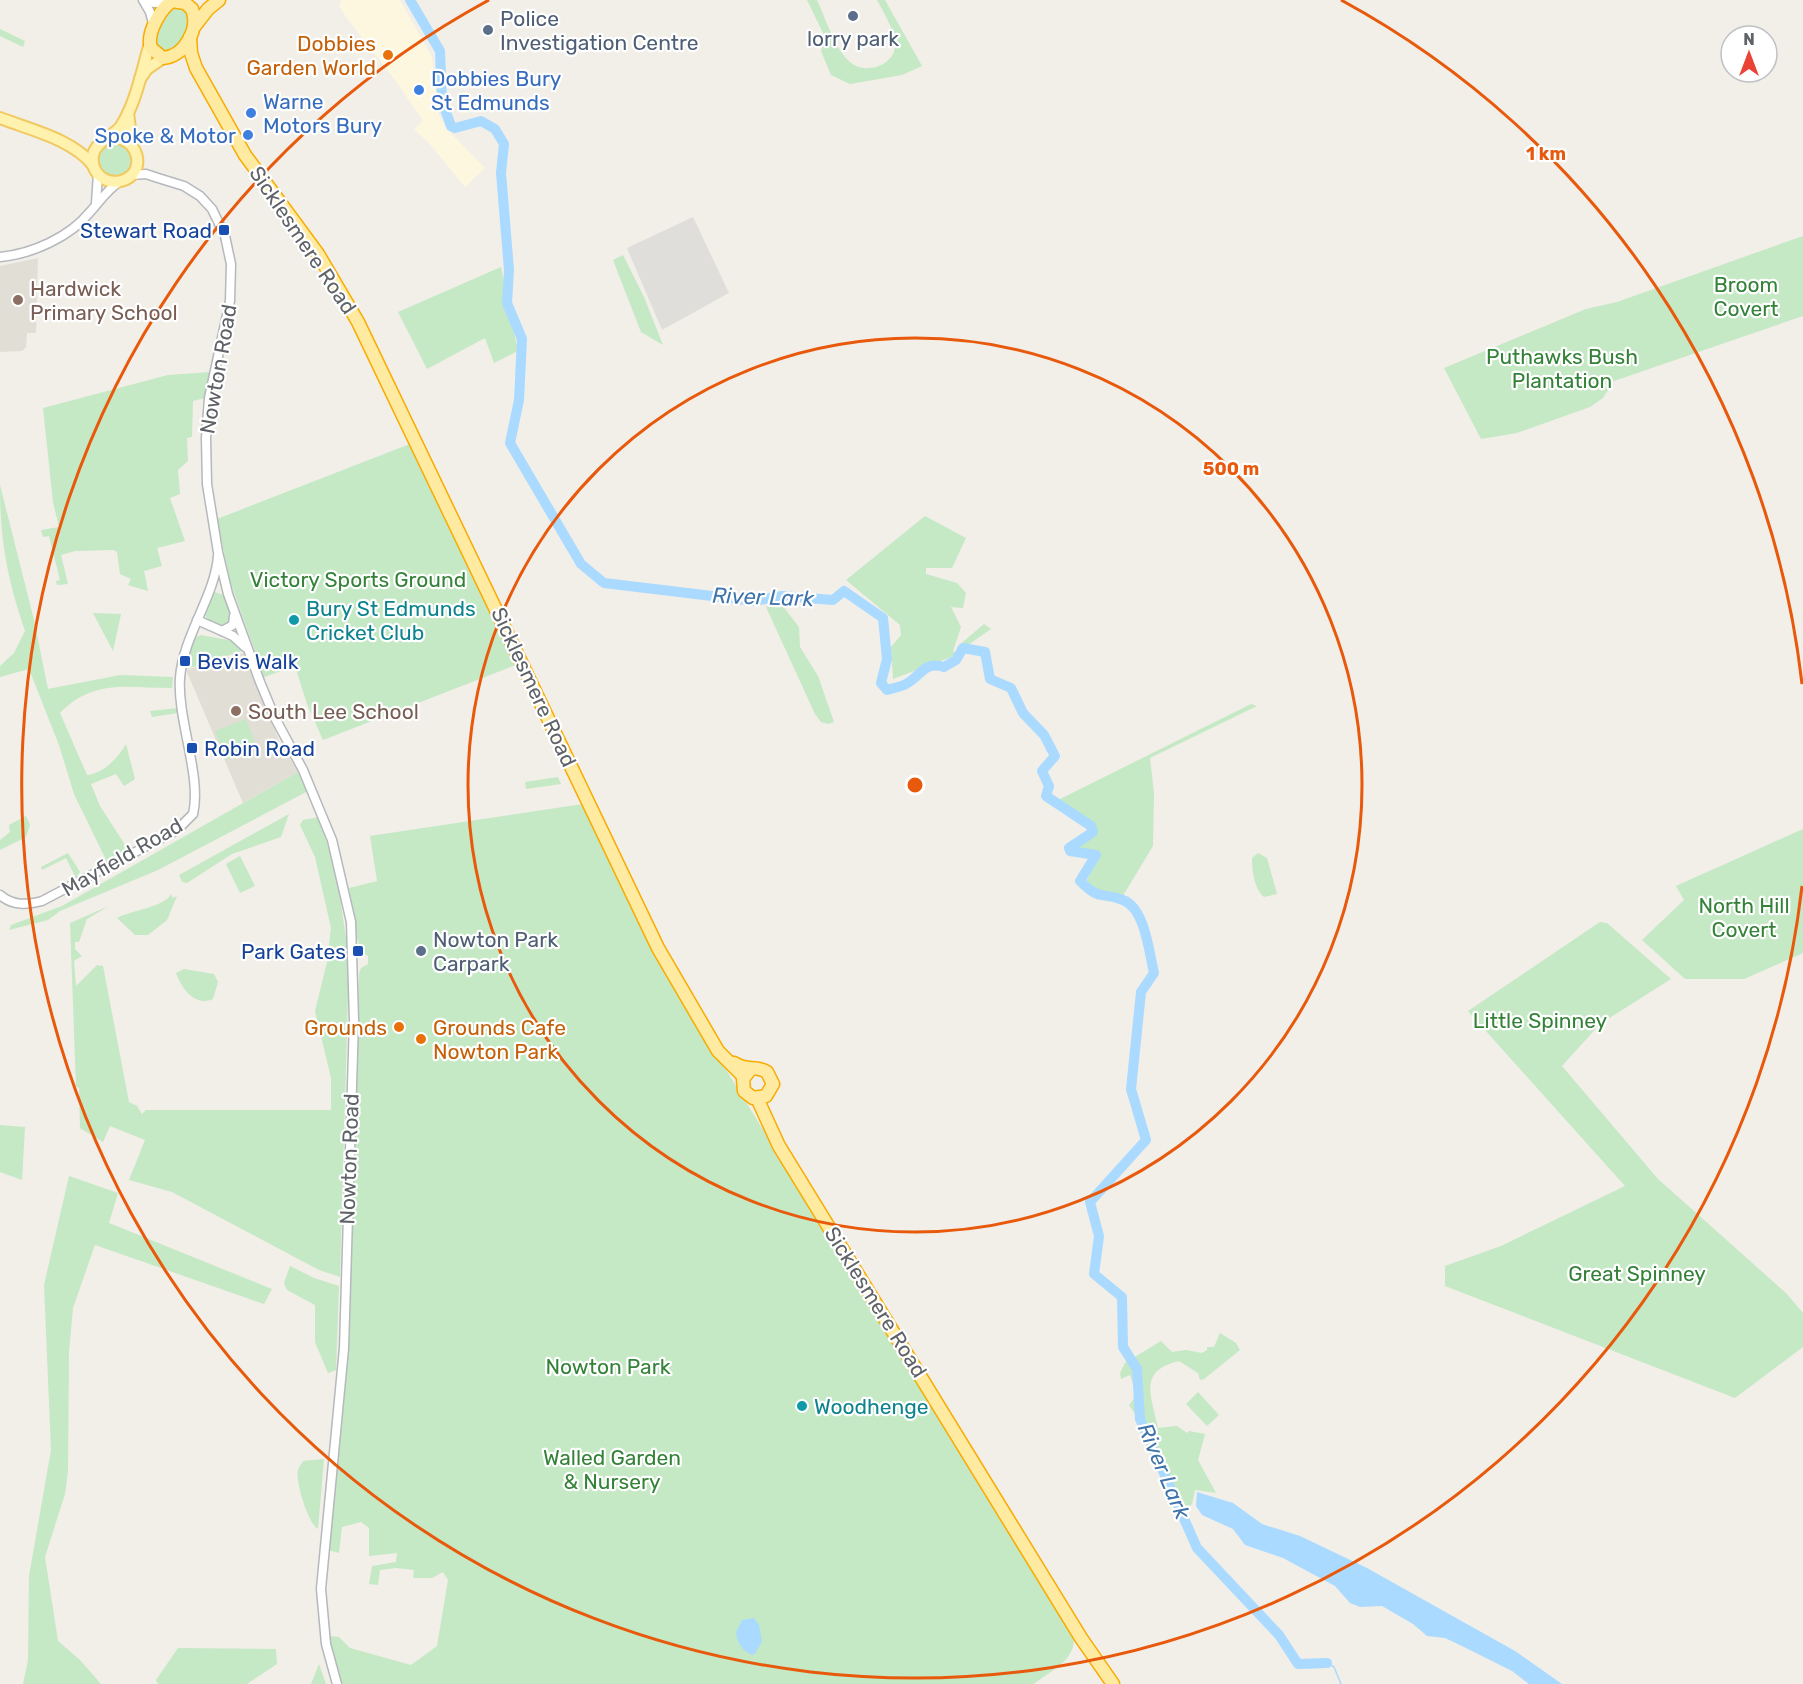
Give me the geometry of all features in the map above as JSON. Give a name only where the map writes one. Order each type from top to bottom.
[{"type":"highway","points":[[168,58],[192,32],[208,9],[219,0]]},
{"type":"highway","points":[[150,43],[154,27],[171,2]]},
{"type":"highway","name":"Sicklesmere Road","points":[[171,2],[185,3],[192,9],[192,58],[214,102],[245,155],[318,254],[358,322],[658,948],[723,1057],[747,1073],[763,1069],[770,1075],[773,1084],[761,1097]]},
{"type":"highway","name":"Sicklesmere Road","points":[[150,43],[155,52],[187,66],[214,102]]},
{"type":"highway","name":"Sicklesmere Road","points":[[747,1073],[744,1091],[761,1097]]},
{"type":"highway","name":"Sicklesmere Road","points":[[761,1097],[779,1146],[1087,1648],[1113,1684]]},
{"type":"main road","points":[[95,170],[93,154],[102,141],[119,128],[128,112],[150,43]]},
{"type":"main road","points":[[138,81],[147,69],[168,58]]},
{"type":"main road","points":[[0,118],[84,154],[95,170],[111,182],[119,182],[131,175],[138,162],[128,112]]},
{"type":"main road","points":[[65,144],[88,147],[116,137],[135,149]]},
{"type":"street","points":[[154,27],[144,1],[171,2]]},
{"type":"street","name":"Nowton Road","points":[[135,149],[142,164],[158,178]]},
{"type":"street","points":[[95,170],[96,203]]},
{"type":"street","name":"Nowton Road","points":[[131,175],[146,174],[184,186],[207,202],[225,236],[231,264],[231,302],[209,398],[206,438],[207,484],[218,552],[233,610],[272,713],[303,770],[322,814],[339,864],[352,931],[354,1020],[344,1348],[321,1589],[326,1644],[337,1684]]},
{"type":"street","points":[[0,257],[53,242],[79,223],[119,182]]},
{"type":"street","name":"Mayfield Road","points":[[0,895],[8,902],[20,904],[42,901],[177,830],[193,814],[194,792],[181,706],[180,679],[182,665],[216,567],[218,552]]},
{"type":"street","points":[[206,593],[219,588],[228,594]]},
{"type":"street","points":[[222,631],[233,626],[233,610]]},
{"type":"street","points":[[197,620],[240,641],[249,652]]},
{"type":"shaded area","name":"Dobbies Bury St Edmunds","points":[[342,0],[400,0],[432,57],[438,113],[445,127],[485,168],[465,187],[429,143],[414,129],[423,121],[398,84],[346,17],[339,6]]},
{"type":"shaded area","points":[[693,217],[729,293],[662,330],[627,248]]},
{"type":"shaded area","name":"Hardwick Primary School","points":[[38,258],[36,333],[27,333],[26,347],[22,351],[0,352],[0,266]]},
{"type":"shaded area","name":"South Lee School","points":[[246,652],[279,741],[298,772],[243,803],[186,670]]},
{"type":"green space","points":[[807,0],[817,0],[844,56],[856,66],[871,68],[886,62],[894,51],[893,32],[877,0],[885,0],[922,66],[902,75],[850,84],[831,75],[821,51],[825,37]]},
{"type":"green space","points":[[183,5],[192,21],[173,50],[161,49],[155,43],[157,31],[169,8]]},
{"type":"green space","points":[[0,29],[25,41],[23,47],[0,36]]},
{"type":"green space","points":[[115,143],[127,148],[132,160],[127,172],[115,177],[103,172],[98,160],[103,148]]},
{"type":"green space","points":[[1803,236],[1803,316],[1614,381],[1603,398],[1590,407],[1517,433],[1481,439],[1444,368],[1586,309],[1617,302]]},
{"type":"green space","points":[[623,255],[644,297],[663,345],[641,332],[613,260]]},
{"type":"green space","points":[[501,267],[518,351],[494,363],[485,338],[427,369],[398,312]]},
{"type":"green space","points":[[211,372],[205,398],[193,401],[192,437],[187,438],[188,461],[178,470],[180,494],[170,498],[185,541],[157,548],[162,566],[144,571],[148,591],[128,585],[131,579],[120,574],[117,552],[114,550],[75,551],[61,555],[68,584],[57,585],[56,581],[60,580],[49,536],[43,537],[41,530],[59,527],[53,502],[43,408],[168,375]]},
{"type":"green space","name":"Victory Sports Ground","points":[[410,444],[463,549],[516,665],[323,740],[307,704],[295,666],[264,677],[230,581],[217,519]]},
{"type":"green space","points":[[0,485],[34,620],[48,689],[120,675],[173,677],[172,688],[113,687],[86,694],[60,713],[87,775],[110,764],[126,744],[135,779],[124,786],[116,774],[91,784],[100,806],[131,854],[109,866],[74,794],[59,745],[29,669],[0,677],[0,666],[14,653],[25,631],[6,559],[1,524]]},
{"type":"green space","points":[[925,516],[966,538],[952,568],[926,568],[926,574],[957,583],[966,593],[963,608],[951,607],[961,627],[953,651],[955,653],[959,651],[957,647],[984,624],[991,629],[951,657],[893,679],[891,647],[901,635],[900,625],[846,580]]},
{"type":"green space","points":[[215,592],[224,595],[232,616],[230,622],[222,626],[208,620],[205,615],[211,595]]},
{"type":"green space","points":[[777,603],[782,605],[799,627],[800,647],[818,676],[834,722],[828,724],[821,722],[815,714],[766,607]]},
{"type":"green space","points":[[93,613],[121,614],[113,651]]},
{"type":"green space","points":[[201,635],[233,641],[245,650],[187,669],[187,657],[194,638]]},
{"type":"green space","points":[[1251,704],[1257,706],[1150,758],[1154,793],[1153,846],[1121,899],[1108,897],[1087,888],[1086,882],[1097,860],[1092,853],[1080,852],[1074,847],[1094,836],[1095,826],[1073,810],[1061,808],[1054,802]]},
{"type":"green space","points":[[178,708],[178,713],[152,717],[150,711]]},
{"type":"green space","points":[[246,719],[257,748],[226,760],[215,731]]},
{"type":"green space","points":[[298,772],[308,791],[158,870],[60,911],[48,920],[9,930],[11,925],[62,906]]},
{"type":"green space","points":[[558,777],[561,784],[526,789],[525,782]]},
{"type":"green space","name":"Nowton Park","points":[[583,804],[712,1047],[1072,1630],[1074,1640],[1069,1655],[1057,1668],[1034,1684],[340,1684],[330,1636],[339,1637],[350,1648],[411,1665],[437,1646],[448,1580],[443,1572],[432,1578],[413,1578],[414,1570],[396,1568],[380,1570],[378,1585],[369,1584],[372,1566],[396,1562],[397,1553],[369,1556],[369,1528],[361,1522],[342,1527],[339,1553],[328,1550],[349,1346],[359,974],[361,968],[368,964],[368,956],[363,952],[357,936],[349,888],[377,881],[370,836]]},
{"type":"green space","points":[[289,814],[281,837],[232,854],[187,883],[182,882],[179,875]]},
{"type":"green space","points":[[26,816],[30,825],[26,837],[0,850],[0,840],[10,832],[9,825]]},
{"type":"green space","points":[[319,817],[337,876],[349,960],[340,1277],[319,1270],[172,1192],[129,1180],[145,1140],[110,1126],[103,1142],[80,1128],[79,1088],[76,1086],[70,923],[109,906],[87,919],[79,942],[75,942],[75,949],[82,956],[74,961],[76,986],[97,965],[103,966],[129,1102],[137,1106],[142,1114],[146,1110],[331,1110],[331,1078],[315,1011],[327,962],[331,928],[315,857],[300,825],[303,820]]},
{"type":"green space","name":"North Hill Covert","points":[[1803,829],[1803,953],[1744,979],[1685,979],[1642,940],[1684,900],[1676,886]]},
{"type":"green space","points":[[68,853],[80,872],[76,878],[66,858],[42,870],[41,867]]},
{"type":"green space","points":[[1258,853],[1267,858],[1277,894],[1264,897],[1258,889],[1253,874],[1252,858]]},
{"type":"green space","points":[[240,856],[255,886],[240,893],[226,864]]},
{"type":"green space","points":[[171,894],[173,898],[177,896],[167,920],[148,935],[135,935],[117,918],[162,902]]},
{"type":"green space","name":"Great Spinney","points":[[1600,922],[1607,923],[1671,979],[1600,1024],[1562,1066],[1658,1179],[1786,1293],[1803,1313],[1803,1347],[1735,1398],[1445,1286],[1445,1266],[1501,1246],[1625,1186],[1468,1011]]},
{"type":"green space","points":[[184,969],[214,974],[218,982],[213,999],[200,1001],[190,995],[176,973]]},
{"type":"green space","points":[[0,1125],[25,1127],[22,1180],[0,1172]]},
{"type":"green space","points":[[69,1176],[118,1193],[109,1223],[272,1289],[264,1304],[95,1245],[73,1308],[69,1352],[68,1471],[65,1494],[45,1557],[58,1641],[80,1660],[101,1684],[23,1684],[28,1660],[29,1576],[51,1450],[44,1285]]},
{"type":"green space","points":[[290,1266],[314,1278],[339,1286],[336,1370],[328,1373],[315,1342],[315,1305],[287,1290],[284,1283]]},
{"type":"green space","points":[[1220,1333],[1236,1343],[1240,1350],[1204,1379],[1200,1380],[1198,1373],[1179,1361],[1157,1371],[1150,1386],[1158,1428],[1177,1426],[1187,1433],[1189,1431],[1205,1434],[1198,1460],[1216,1493],[1195,1490],[1192,1504],[1186,1510],[1138,1428],[1138,1418],[1129,1405],[1137,1395],[1130,1375],[1121,1379],[1120,1373],[1125,1363],[1161,1341],[1172,1352],[1186,1350],[1202,1353],[1207,1350],[1207,1347],[1214,1347]]},
{"type":"green space","points":[[1198,1392],[1219,1415],[1207,1426],[1186,1404]]},
{"type":"green space","points":[[324,1459],[318,1529],[310,1519],[303,1501],[298,1483],[298,1470],[303,1461]]},
{"type":"green space","points":[[178,1648],[276,1649],[277,1664],[247,1684],[158,1684],[156,1680]]},
{"type":"green space","points":[[319,1664],[326,1684],[311,1684]]},
{"type":"water","points":[[1197,1492],[1233,1503],[1262,1524],[1300,1536],[1367,1568],[1515,1651],[1562,1684],[1529,1684],[1512,1671],[1445,1638],[1427,1636],[1413,1624],[1382,1606],[1360,1607],[1350,1603],[1335,1586],[1283,1558],[1245,1545],[1233,1529],[1202,1515],[1196,1506]]},
{"type":"water","points":[[754,1618],[759,1625],[762,1642],[754,1655],[741,1647],[736,1632],[742,1620]]},
{"type":"waterway","name":"River Lark","points":[[410,0],[440,51],[442,101],[451,126],[455,128],[481,121],[495,129],[504,144],[501,173],[509,270],[507,303],[522,339],[519,400],[510,443],[581,564],[604,583],[754,601],[782,596],[833,600],[844,591],[883,618],[887,659],[881,683],[887,690],[906,684],[927,667],[944,667],[956,660],[963,648],[985,652],[990,679],[1011,688],[1023,713],[1044,735],[1055,756],[1042,771],[1049,786],[1046,796],[1091,826],[1093,832],[1069,848],[1070,851],[1096,855],[1080,881],[1092,892],[1123,900],[1136,912],[1145,932],[1154,973],[1141,992],[1131,1089],[1146,1140],[1090,1202],[1099,1236],[1094,1274],[1122,1297],[1123,1347],[1137,1369],[1140,1419],[1197,1548],[1279,1635],[1298,1664],[1327,1663]]},
{"type":"waterway","name":"River Lark","points":[[1327,1663],[1334,1667],[1341,1684]]},
{"type":"place","name":"lorry park","points":[[853,16]]},
{"type":"place","name":"Police Investigation Centre","points":[[488,30]]},
{"type":"place","name":"Dobbies Garden World","points":[[388,55]]},
{"type":"place","name":"Dobbies Bury St Edmunds","points":[[419,90]]},
{"type":"place","name":"Warne Motors Bury","points":[[251,113]]},
{"type":"place","name":"Spoke & Motor","points":[[248,135]]},
{"type":"place","name":"Stewart Road","points":[[224,230]]},
{"type":"place","name":"Hardwick Primary School","points":[[18,300]]},
{"type":"place","name":"Bury St Edmunds Cricket Club","points":[[294,620]]},
{"type":"place","name":"Bevis Walk","points":[[185,661]]},
{"type":"place","name":"South Lee School","points":[[236,711]]},
{"type":"place","name":"Robin Road","points":[[192,748]]},
{"type":"place","name":"Park Gates","points":[[358,951]]},
{"type":"place","name":"Nowton Park Carpark","points":[[421,951]]},
{"type":"place","name":"Grounds","points":[[399,1027]]},
{"type":"place","name":"Grounds Cafe Nowton Park","points":[[421,1039]]},
{"type":"place","name":"Woodhenge","points":[[802,1406]]},
{"type":"park label","name":"Broom Covert","points":[[1746,296]]},
{"type":"park label","name":"Puthawks Bush Plantation","points":[[1562,368]]},
{"type":"park label","name":"Little Spinney","points":[[1540,1020]]},
{"type":"park label","name":"Walled Garden & Nursery","points":[[612,1469]]}]
